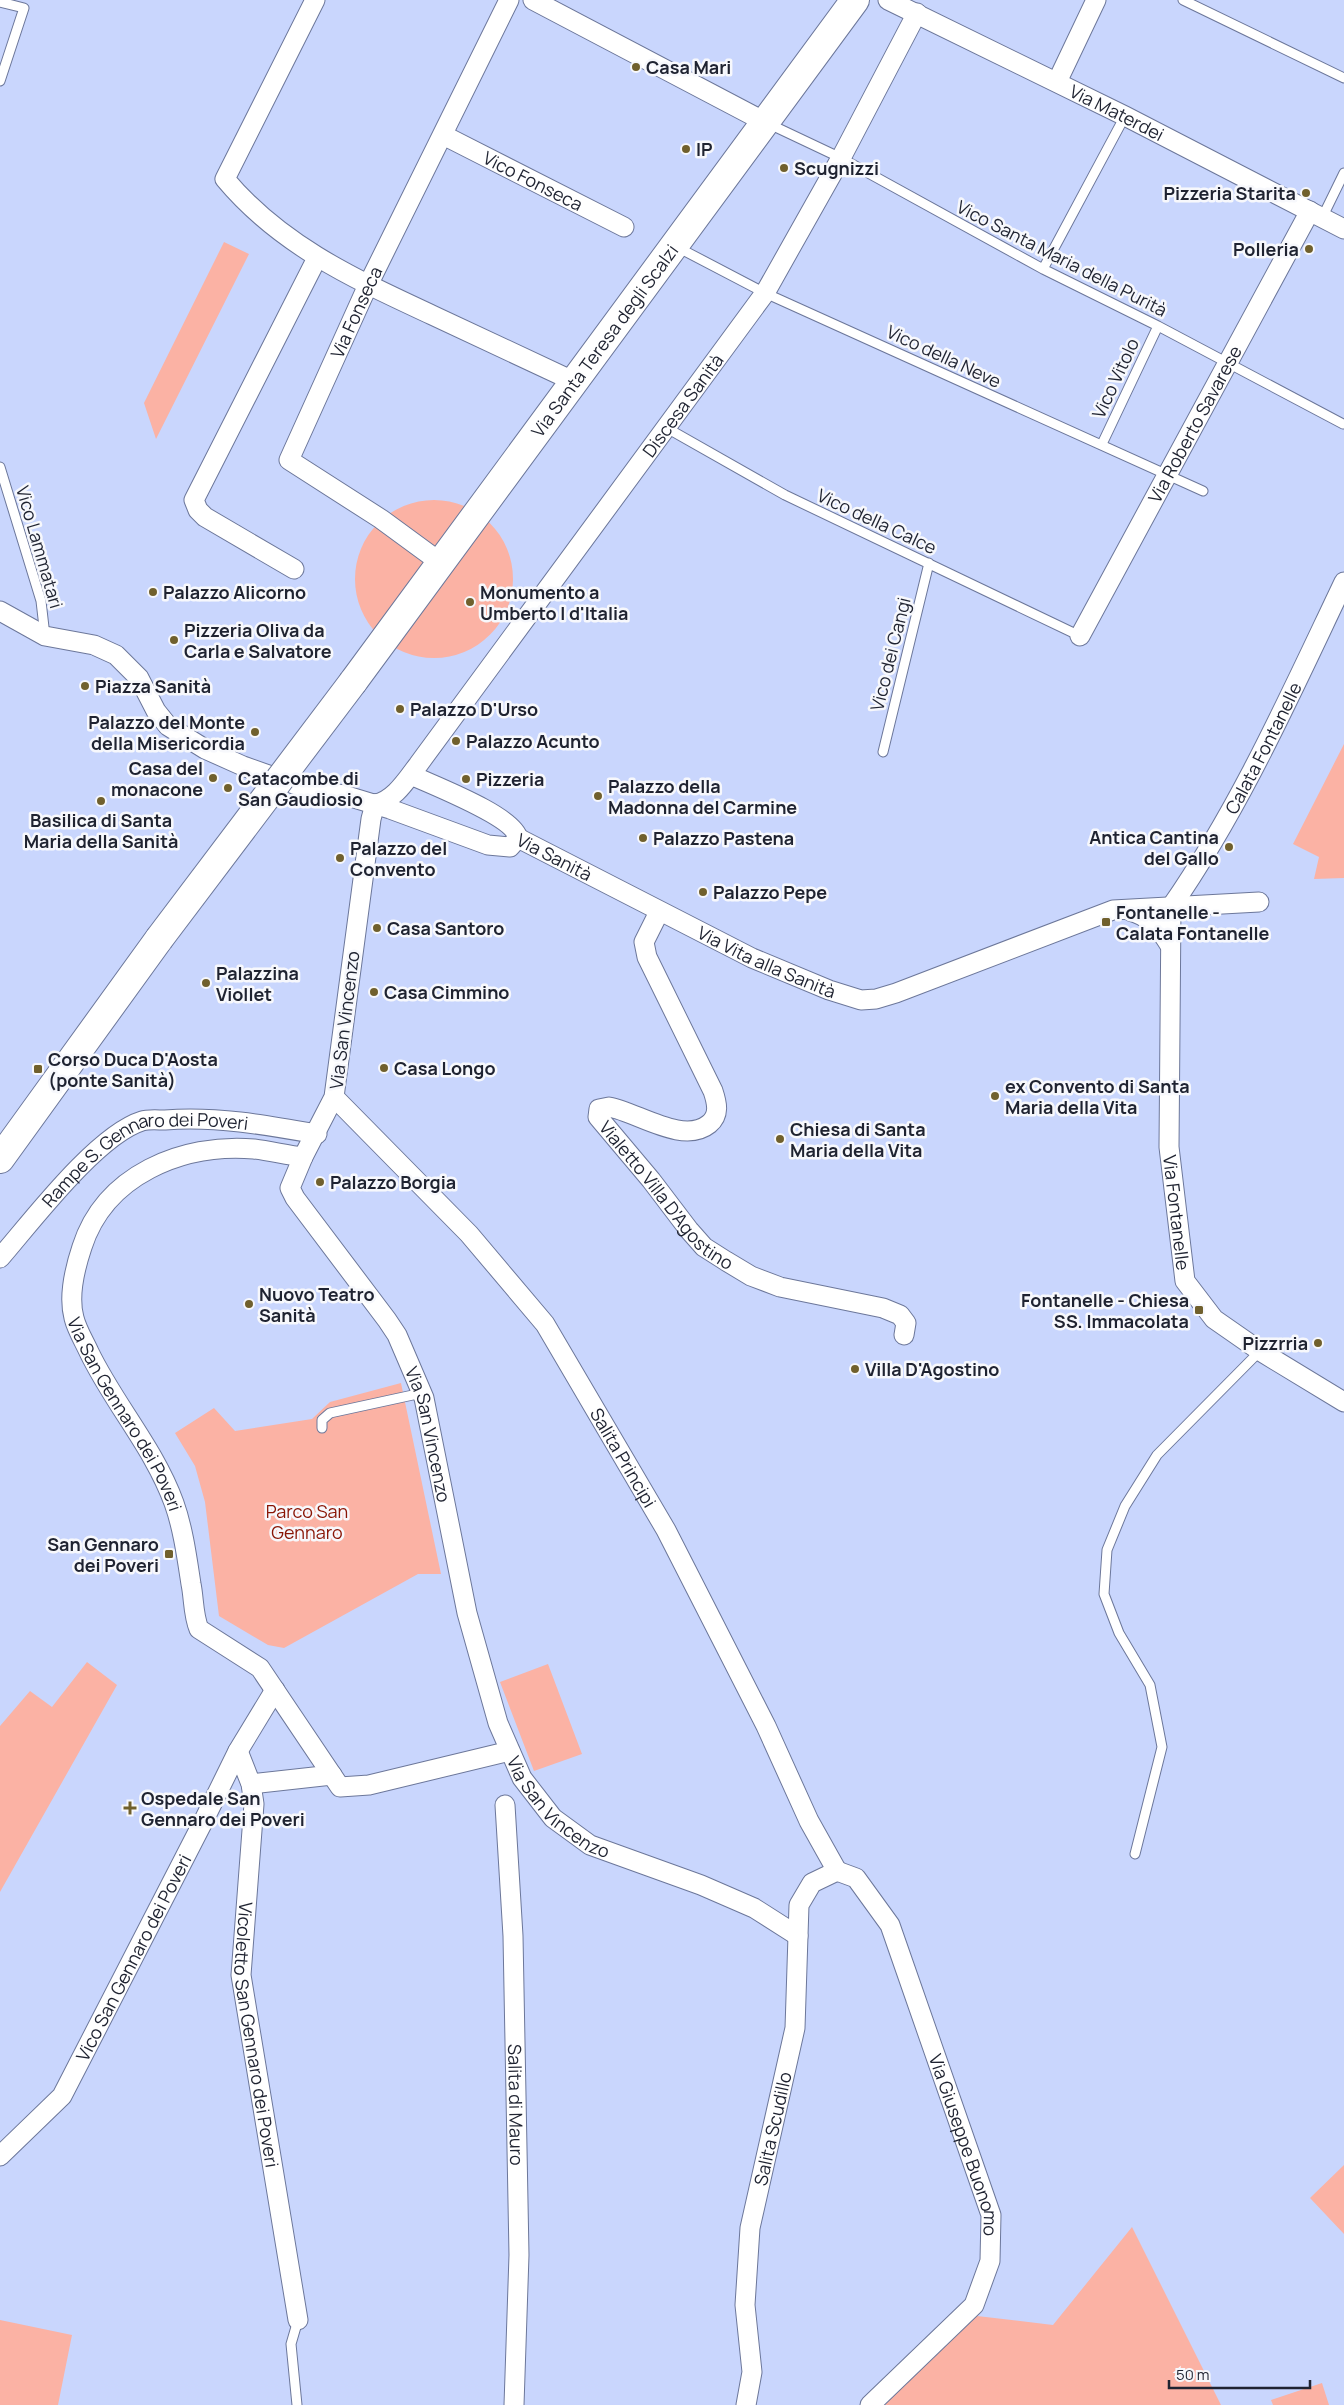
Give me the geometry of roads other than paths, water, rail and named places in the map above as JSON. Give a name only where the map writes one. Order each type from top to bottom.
[{"type":"main road","name":"Via Santa Teresa degli Scalzi","points":[[0,1159],[159,939],[353,682],[855,0]]},
{"type":"street","points":[[314,0],[225,179],[280,232],[317,258],[368,285],[573,381]]},
{"type":"street","name":"Via Fonseca","points":[[441,563],[381,519],[289,460],[368,285],[509,0]]},
{"type":"street","points":[[533,0],[765,122]]},
{"type":"street","name":"Via Materdei","points":[[888,0],[917,12],[1125,116],[1344,229]]},
{"type":"street","points":[[1057,82],[1096,0]]},
{"type":"street","name":"Discesa Sanità","points":[[411,775],[664,427],[765,293],[841,158],[917,12]]},
{"type":"street","name":"Vico Fonseca","points":[[443,135],[624,227]]},
{"type":"street","name":"Via Roberto Savarese","points":[[1080,636],[1228,362],[1316,214]]},
{"type":"street","points":[[294,569],[205,517],[198,510],[194,500],[317,258]]},
{"type":"street","name":"Calata Fontanelle","points":[[1171,907],[1203,860],[1272,734],[1344,582]]},
{"type":"street","points":[[0,611],[45,636],[94,645],[116,655],[138,678],[156,711],[174,730],[243,766],[311,790],[344,795],[401,812]]},
{"type":"street","points":[[375,804],[381,803],[396,791],[411,775],[471,803],[508,823],[516,831],[518,838]]},
{"type":"street","points":[[396,791],[396,802],[401,812]]},
{"type":"street","name":"Via San Vincenzo","points":[[375,804],[371,819],[334,1097],[316,1134],[302,1157],[290,1188],[295,1198],[397,1335],[422,1393],[467,1613],[498,1723],[522,1778],[553,1818],[590,1845],[701,1885],[754,1908],[798,1936]]},
{"type":"street","name":"Via Sanità","points":[[401,812],[488,845],[504,848],[510,846],[518,838],[625,892]]},
{"type":"street","name":"Via Vita alla Sanità","points":[[625,892],[659,912],[752,958],[829,990],[860,1000],[876,999],[896,993],[1099,914],[1113,910],[1129,910]]},
{"type":"street","points":[[1129,910],[1259,902]]},
{"type":"street","name":"Via Fontanelle","points":[[1171,907],[1169,944],[1169,1147],[1185,1281],[1214,1320],[1260,1352],[1344,1402]]},
{"type":"street","points":[[1129,910],[1156,925],[1169,944]]},
{"type":"street","name":"Vialetto Villa D'Agostino","points":[[659,912],[644,942],[647,957],[713,1091],[717,1112],[708,1124],[692,1131],[670,1128],[609,1107],[599,1109],[597,1114],[601,1122],[704,1247],[751,1276],[780,1287],[883,1308],[900,1315],[906,1323],[904,1334]]},
{"type":"street","name":"Salita Principi","points":[[334,1097],[469,1234],[545,1324],[666,1530],[766,1726],[809,1821],[837,1872]]},
{"type":"street","name":"Rampe S. Gennaro dei Poveri","points":[[0,1258],[71,1176],[108,1140],[142,1121],[192,1118],[260,1124],[316,1134]]},
{"type":"street","name":"Via San Gennaro dei Poveri","points":[[302,1157],[253,1149],[198,1152],[172,1158],[139,1174],[118,1191],[92,1220],[78,1258],[72,1309],[79,1332],[94,1362],[157,1466],[174,1504],[198,1629],[260,1668],[336,1781]]},
{"type":"street","name":"Vico San Gennaro dei Poveri","points":[[0,2156],[62,2096],[238,1751],[275,1690]]},
{"type":"street","name":"Vicoletto San Gennaro dei Poveri","points":[[238,1751],[251,1784],[254,1804],[241,1974],[298,2320]]},
{"type":"street","points":[[251,1784],[336,1781],[369,1785],[510,1751]]},
{"type":"street","name":"Salita di Mauro","points":[[505,1805],[513,1936],[519,2255],[514,2405]]},
{"type":"street","name":"Salita Scudillo","points":[[746,2405],[752,2372],[745,2305],[750,2228],[795,2028],[799,1905],[812,1883],[837,1872]]},
{"type":"street","name":"Via Giuseppe Buonomo","points":[[837,1872],[856,1878],[890,1925],[991,2216],[990,2261],[974,2305],[870,2405]]},
{"type":"lane","points":[[1183,0],[1344,78]]},
{"type":"lane","points":[[0,2],[24,8],[0,81]]},
{"type":"lane","points":[[1043,269],[1125,116]]},
{"type":"lane","name":"Vico Santa Maria della Purità","points":[[765,122],[841,158],[1043,269],[1228,362],[1343,424]]},
{"type":"lane","points":[[1316,214],[1344,173]]},
{"type":"lane","name":"Vico della Neve","points":[[675,246],[765,293],[1203,491]]},
{"type":"lane","name":"Vico Vitolo","points":[[1102,444],[1158,326]]},
{"type":"lane","name":"Vico della Calce","points":[[664,427],[785,495],[1080,636]]},
{"type":"lane","name":"Vico Lammatari","points":[[0,467],[41,601],[45,636]]},
{"type":"lane","name":"Vico dei Cangi","points":[[882,752],[929,563]]},
{"type":"lane","points":[[1135,1854],[1162,1747],[1150,1685],[1119,1633],[1104,1594],[1107,1550],[1125,1506],[1157,1455],[1260,1352]]},
{"type":"lane","points":[[322,1428],[322,1420],[330,1413],[422,1393]]},
{"type":"lane","points":[[297,2405],[291,2344],[298,2320]]},
{"type":"place","name":"Casa Mari","points":[[636,67]]},
{"type":"place","name":"IP","points":[[686,149]]},
{"type":"place","name":"Scugnizzi","points":[[784,168]]},
{"type":"place","name":"Pizzeria Starita","points":[[1306,193]]},
{"type":"place","name":"Polleria","points":[[1309,249]]},
{"type":"place","name":"Palazzo Alicorno","points":[[153,592]]},
{"type":"place","name":"Monumento a Umberto I d'Italia","points":[[470,602]]},
{"type":"place","name":"Pizzeria Oliva da Carla e Salvatore","points":[[174,640]]},
{"type":"place","name":"Piazza Sanità","points":[[85,686]]},
{"type":"place","name":"Palazzo D'Urso","points":[[400,709]]},
{"type":"place","name":"Palazzo del Monte della Misericordia","points":[[255,732]]},
{"type":"place","name":"Palazzo Acunto","points":[[456,741]]},
{"type":"place","name":"Casa del monacone","points":[[213,778]]},
{"type":"place","name":"Pizzeria","points":[[466,779]]},
{"type":"place","name":"Catacombe di San Gaudiosio","points":[[228,788]]},
{"type":"place","name":"Palazzo della Madonna del Carmine","points":[[598,796]]},
{"type":"place","name":"Basilica di Santa Maria della Sanità","points":[[101,801]]},
{"type":"place","name":"Palazzo Pastena","points":[[643,838]]},
{"type":"place","name":"Antica Cantina del Gallo","points":[[1229,847]]},
{"type":"place","name":"Palazzo del Convento","points":[[340,858]]},
{"type":"place","name":"Palazzo Pepe","points":[[703,892]]},
{"type":"place","name":"Fontanelle - Calata Fontanelle","points":[[1106,922]]},
{"type":"place","name":"Casa Santoro","points":[[377,928]]},
{"type":"place","name":"Palazzina Viollet","points":[[206,983]]},
{"type":"place","name":"Casa Cimmino","points":[[374,992]]},
{"type":"place","name":"Casa Longo","points":[[384,1068]]},
{"type":"place","name":"Corso Duca D'Aosta (ponte Sanità)","points":[[38,1069]]},
{"type":"place","name":"ex Convento di Santa Maria della Vita","points":[[995,1096]]},
{"type":"place","name":"Chiesa di Santa Maria della Vita","points":[[780,1139]]},
{"type":"place","name":"Palazzo Borgia","points":[[320,1182]]},
{"type":"place","name":"Nuovo Teatro Sanità","points":[[249,1304]]},
{"type":"place","name":"Fontanelle - Chiesa SS. Immacolata","points":[[1199,1310]]},
{"type":"place","name":"Pizzrria","points":[[1318,1343]]},
{"type":"place","name":"Villa D'Agostino","points":[[855,1369]]},
{"type":"place","name":"San Gennaro dei Poveri","points":[[169,1554]]},
{"type":"place","name":"Ospedale San Gennaro dei Poveri","points":[[130,1808]]},
{"type":"park label","name":"Parco San Gennaro","points":[[307,1521]]}]
